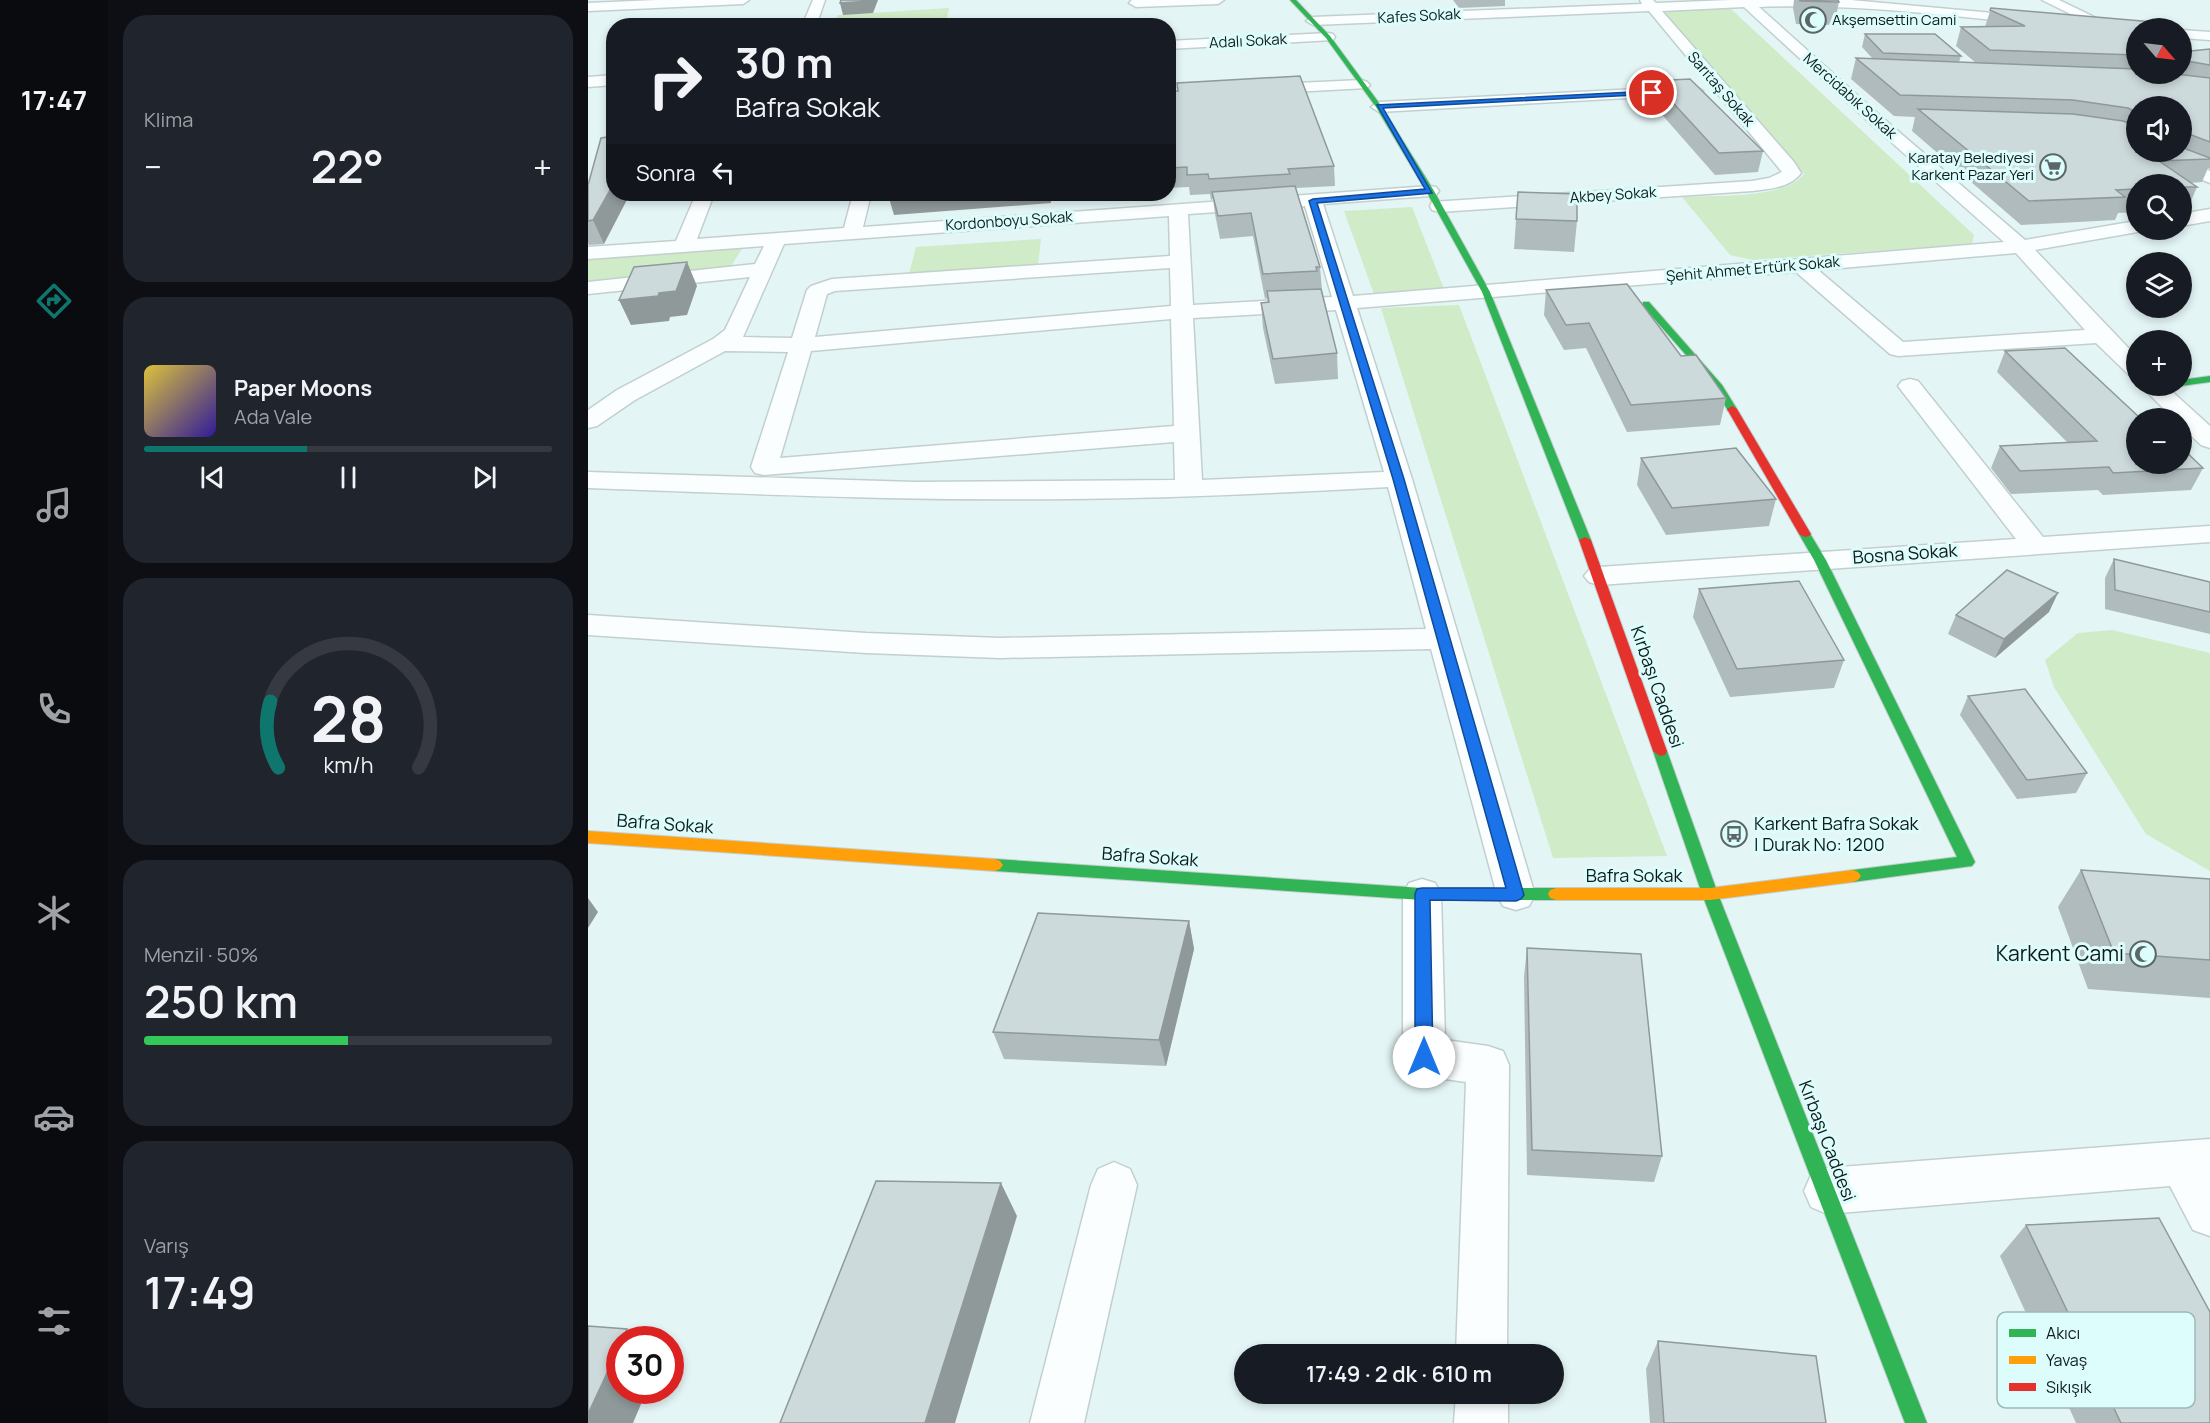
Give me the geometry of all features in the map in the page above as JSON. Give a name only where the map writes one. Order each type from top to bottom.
[{"type":"street","points":[[588,6],[743,0]]},
{"type":"street","points":[[811,18],[819,0]]},
{"type":"street","points":[[1136,3],[1218,0]]},
{"type":"street","name":"Kırbaşı Caddesi","points":[[1293,0],[1328,37],[1379,107],[1486,292],[1599,576],[1710,894],[1916,1423]]},
{"type":"street","points":[[1901,0],[1915,15]]},
{"type":"street","name":"Kafes Sokak","points":[[1313,21],[1524,6],[1829,2],[1915,15],[2057,22],[2112,28],[2048,0]]},
{"type":"street","name":"Mercidabık Sokak","points":[[1746,2],[1879,123],[2021,247],[2126,359]]},
{"type":"street","name":"Sarıtaş Sokak","points":[[1649,4],[1788,166],[1792,173],[1786,178]]},
{"type":"street","points":[[601,18],[615,5]]},
{"type":"street","points":[[2192,35],[2210,36]]},
{"type":"street","name":"Adalı Sokak","points":[[1176,45],[1328,37]]},
{"type":"street","points":[[1822,70],[1844,71]]},
{"type":"street","points":[[588,82],[606,81]]},
{"type":"street","points":[[1176,94],[1362,85]]},
{"type":"street","points":[[1379,107],[1720,89]]},
{"type":"street","points":[[1879,123],[1903,124]]},
{"type":"street","points":[[2174,162],[2210,178]]},
{"type":"street","name":"Akbey Sokak","points":[[1434,199],[1752,186],[1771,184],[1786,178]]},
{"type":"street","name":"Kordonboyu Sokak","points":[[588,254],[1094,214],[1313,201],[1434,199]]},
{"type":"street","points":[[684,246],[702,201]]},
{"type":"street","points":[[852,233],[860,201]]},
{"type":"street","points":[[1094,201],[1094,214]]},
{"type":"street","points":[[1313,201],[1399,479],[1516,895]]},
{"type":"street","points":[[1178,209],[1189,489]]},
{"type":"street","points":[[2192,218],[2210,215]]},
{"type":"street","name":"Şehit Ahmet Ertürk Sokak","points":[[721,344],[800,345],[1126,316],[1486,292],[2021,247],[2126,229]]},
{"type":"street","points":[[588,422],[626,394],[721,344],[735,333],[777,238]]},
{"type":"street","points":[[756,476],[818,290],[832,285],[1180,261]]},
{"type":"street","points":[[1800,265],[1898,349],[2102,336]]},
{"type":"street","points":[[588,288],[763,269]]},
{"type":"street","points":[[1646,304],[1719,387],[1820,560]]},
{"type":"street","points":[[2192,381],[2210,379]]},
{"type":"street","points":[[1910,386],[2035,545]]},
{"type":"street","points":[[2168,396],[2210,440]]},
{"type":"street","points":[[588,480],[756,476],[1187,433]]},
{"type":"street","points":[[756,476],[1023,491],[1189,489],[1399,479]]},
{"type":"street","name":"Bosna Sokak","points":[[1599,576],[2210,534]]},
{"type":"street","name":"Bafra Sokak","points":[[588,837],[1422,894],[1710,894],[1967,862],[1820,560]]},
{"type":"street","points":[[588,625],[866,643],[1000,648],[1444,639]]},
{"type":"street","points":[[1422,894],[1424,1057],[1488,1065],[1482,1344]]},
{"type":"street","points":[[1827,1191],[2196,1162],[2210,1213]]},
{"type":"street","points":[[1057,1423],[1114,1185]]},
{"type":"street","points":[[1481,1423],[1482,1404]]},
{"type":"green space","points":[[949,8],[947,18],[837,18],[838,15]]},
{"type":"green space","points":[[1731,9],[1974,235],[1972,244],[1753,260],[1730,255],[1682,197],[1747,195],[1765,192],[1794,182],[1804,174],[1663,12]]},
{"type":"green space","points":[[1412,207],[1444,289],[1374,294],[1344,211]]},
{"type":"green space","points":[[1041,239],[1038,265],[909,274],[916,247]]},
{"type":"green space","points":[[743,247],[730,268],[588,282],[588,260]]},
{"type":"green space","points":[[1459,305],[1667,856],[1553,858],[1381,308]]},
{"type":"green space","points":[[2112,630],[2210,653],[2210,871],[2146,834],[2054,687],[2045,660],[2078,633]]},
{"type":"building","points":[[841,0],[870,0],[870,1],[840,3]]},
{"type":"building","points":[[1838,0],[1839,2],[1800,1]]},
{"type":"building","points":[[1991,8],[2126,20],[2126,55],[1990,50],[1961,27],[2025,26],[1990,10]]},
{"type":"building","points":[[1865,34],[1935,34],[1961,56],[1883,53]]},
{"type":"building","points":[[2210,49],[2210,65],[2192,62],[2192,51]]},
{"type":"building","points":[[1856,58],[2126,69],[2126,84],[2192,84],[2192,76],[2210,78],[2210,142],[2192,135],[2192,96],[2126,96],[2126,108],[2073,100],[1900,95]]},
{"type":"building","points":[[1300,76],[1334,166],[1288,169],[1290,174],[1209,179],[1208,174],[1187,175],[1187,167],[1176,168],[1177,83]]},
{"type":"building","points":[[1690,79],[1763,151],[1719,153],[1653,81]]},
{"type":"building","points":[[1918,109],[2073,114],[2123,121],[2126,122],[2126,162],[2160,162],[2178,174],[2126,174],[2126,190],[2116,190],[2125,197],[2029,201]]},
{"type":"building","points":[[606,137],[606,197],[593,220],[588,221],[588,185],[601,138]]},
{"type":"building","points":[[2192,151],[2210,158],[2192,160]]},
{"type":"building","points":[[1295,186],[1320,267],[1316,267],[1317,271],[1263,274],[1251,213],[1218,216],[1212,192]]},
{"type":"building","points":[[1518,192],[1577,194],[1577,221],[1516,219]]},
{"type":"building","points":[[687,262],[676,291],[659,293],[658,296],[619,300],[634,267]]},
{"type":"building","points":[[1627,284],[1681,356],[1696,355],[1726,398],[1631,405],[1589,323],[1566,325],[1546,290]]},
{"type":"building","points":[[1321,289],[1337,353],[1273,359],[1261,303],[1269,302],[1267,291]]},
{"type":"building","points":[[2065,348],[2129,408],[2126,408],[2126,472],[2113,473],[2109,467],[2020,471],[2000,446],[2097,441],[2005,351]]},
{"type":"building","points":[[1736,448],[1776,499],[1672,508],[1641,458]]},
{"type":"building","points":[[2192,458],[2203,468],[2192,469]]},
{"type":"building","points":[[2114,559],[2210,582],[2210,612],[2115,590]]},
{"type":"building","points":[[2007,570],[2058,593],[2004,639],[1956,615]]},
{"type":"building","points":[[1799,581],[1844,660],[1737,669],[1699,589]]},
{"type":"building","points":[[2025,689],[2087,773],[2027,780],[1968,696]]},
{"type":"building","points":[[2081,870],[2210,879],[2210,960],[2114,953]]},
{"type":"building","points":[[1038,913],[1189,921],[1159,1040],[993,1032]]},
{"type":"building","points":[[1527,948],[1641,954],[1662,1156],[1532,1150]]},
{"type":"building","points":[[876,1181],[1001,1183],[925,1423],[780,1423]]},
{"type":"building","points":[[2159,1218],[2210,1312],[2210,1423],[2121,1423],[2114,1408],[2195,1408],[2195,1312],[2068,1312],[2026,1225]]},
{"type":"building","points":[[588,1326],[606,1327],[606,1375],[588,1414]]},
{"type":"building","points":[[1658,1341],[1816,1356],[1826,1423],[1664,1423]]},
{"type":"traffic: fast","points":[[1293,0],[1328,37],[1379,107],[1430,191],[1486,292],[1585,540]]},
{"type":"traffic: fast","points":[[1646,304],[1719,387],[1732,409]]},
{"type":"traffic: fast","points":[[2192,381],[2210,379]]},
{"type":"traffic: fast","points":[[1805,534],[1820,560],[1967,862],[1853,876]]},
{"type":"traffic: fast","points":[[1660,751],[1710,894],[1916,1423]]},
{"type":"traffic: fast","points":[[995,865],[1422,894],[1556,894]]},
{"type":"traffic: slow","points":[[588,837],[995,865]]},
{"type":"traffic: slow","points":[[1556,894],[1710,894],[1853,876]]},
{"type":"traffic: jam","points":[[1732,409],[1805,534]]},
{"type":"traffic: jam","points":[[1585,540],[1660,751]]},
{"type":"place","name":"Akşemsettin Cami","points":[[1813,20]]},
{"type":"place","name":"Karatay Belediyesi Karkent Pazar Yeri","points":[[2053,167]]},
{"type":"place","name":"Karkent Bafra Sokak | Durak No: 1200","points":[[1734,834]]},
{"type":"place","name":"Karkent Cami","points":[[2143,954]]},
{"type":"route","points":[[1424,1057],[1422,894],[1516,895],[1399,479],[1313,201],[1430,191],[1379,107],[1652,93]]}]
